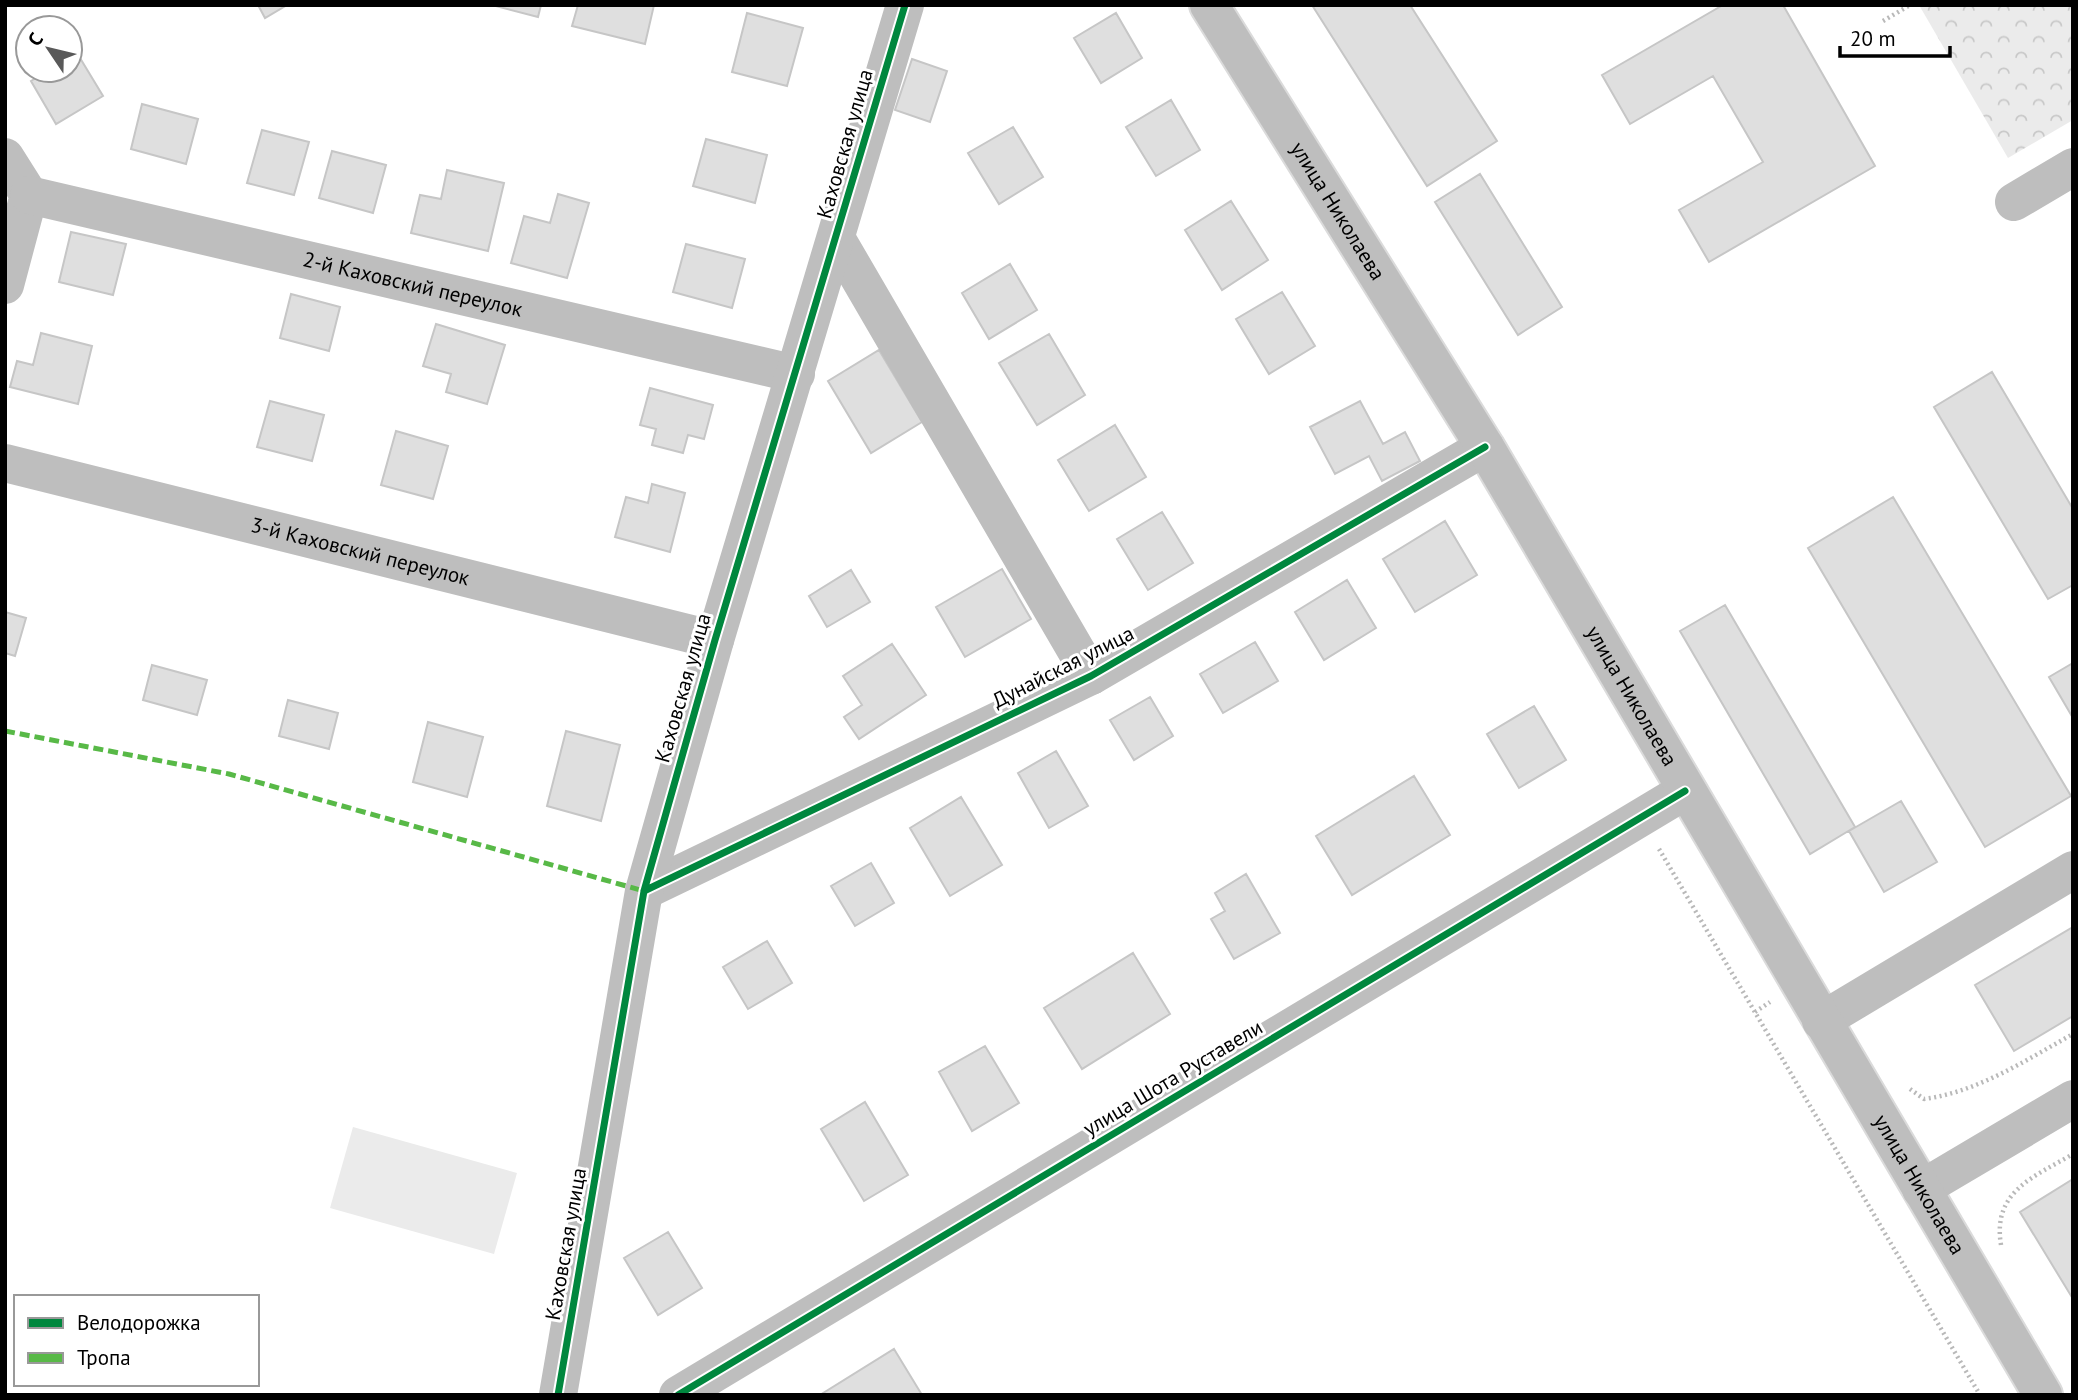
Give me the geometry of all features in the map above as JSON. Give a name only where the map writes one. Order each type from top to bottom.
[{"type":"street","name":"улица Николаева","points":[[1209,5],[1485,447],[1685,791],[2043,1395]]},
{"type":"street","name":"Каховская улица","points":[[558,1395],[644,891],[715,640],[836,238],[897,7]]},
{"type":"street","points":[[5,157],[29,195],[5,285]]},
{"type":"street","points":[[2014,202],[2073,167]]},
{"type":"street","name":"2-й Каховский переулок","points":[[29,195],[796,374]]},
{"type":"street","points":[[836,238],[1091,676]]},
{"type":"street","name":"Дунайская улица","points":[[644,891],[1091,676],[1485,447]]},
{"type":"street","name":"3-й Каховский переулок","points":[[5,463],[715,640]]},
{"type":"street","name":"улица Шота Руставели","points":[[678,1395],[1685,791]]},
{"type":"street","points":[[1821,1021],[2073,870]]},
{"type":"street","points":[[1921,1189],[2073,1099]]},
{"type":"path","points":[[1883,21],[1910,5]]},
{"type":"path","points":[[1641,818],[1980,1395]]},
{"type":"path","points":[[1903,1078],[1909,1089],[1924,1099],[1948,1096],[2003,1073],[2073,1034]]},
{"type":"path","points":[[2002,1249],[1998,1225],[2007,1200],[2023,1183],[2073,1154]]},
{"type":"green space","points":[[1919,5],[2073,5],[2073,120],[2008,158]]},
{"type":"green space","points":[[353,1127],[517,1173],[494,1254],[330,1208]]},
{"type":"building","points":[[258,5],[287,5],[265,18]]},
{"type":"building","points":[[492,5],[541,5],[538,17]]},
{"type":"building","points":[[578,5],[654,5],[645,44],[572,26]]},
{"type":"building","points":[[1312,5],[1410,5],[1497,141],[1427,186]]},
{"type":"building","points":[[1723,5],[1783,5],[1875,166],[1709,262],[1679,210],[1763,162],[1713,76],[1630,124],[1602,75]]},
{"type":"building","points":[[747,13],[803,28],[787,86],[732,72]]},
{"type":"building","points":[[1116,13],[1142,58],[1101,83],[1074,38]]},
{"type":"building","points":[[912,59],[947,71],[930,122],[895,110]]},
{"type":"building","points":[[84,65],[103,96],[56,124],[33,84],[84,84]]},
{"type":"building","points":[[1171,100],[1200,150],[1156,176],[1126,127]]},
{"type":"building","points":[[142,104],[198,119],[186,164],[131,149]]},
{"type":"building","points":[[1013,127],[1043,177],[999,204],[968,153]]},
{"type":"building","points":[[262,130],[309,142],[294,195],[247,183]]},
{"type":"building","points":[[706,139],[767,155],[755,203],[693,186]]},
{"type":"building","points":[[332,151],[386,165],[373,213],[319,198]]},
{"type":"building","points":[[447,170],[504,183],[488,251],[411,233],[420,195],[441,199]]},
{"type":"building","points":[[1480,174],[1562,307],[1518,335],[1435,202]]},
{"type":"building","points":[[558,194],[589,203],[567,278],[511,263],[524,216],[550,223]]},
{"type":"building","points":[[1231,201],[1268,260],[1222,290],[1185,230]]},
{"type":"building","points":[[71,232],[126,244],[113,295],[59,282]]},
{"type":"building","points":[[686,244],[745,259],[732,308],[673,292]]},
{"type":"building","points":[[1010,264],[1037,310],[989,339],[962,293]]},
{"type":"building","points":[[1282,292],[1315,346],[1269,374],[1236,319]]},
{"type":"building","points":[[291,294],[340,307],[329,351],[280,338]]},
{"type":"building","points":[[436,324],[505,345],[487,404],[446,392],[451,374],[423,366]]},
{"type":"building","points":[[41,333],[92,346],[78,404],[10,387],[17,361],[33,365]]},
{"type":"building","points":[[1049,334],[1085,395],[1037,425],[999,363]]},
{"type":"building","points":[[879,350],[922,422],[871,453],[828,381]]},
{"type":"building","points":[[1992,372],[2073,509],[2073,585],[2048,599],[1934,407]]},
{"type":"building","points":[[650,388],[713,405],[704,439],[688,435],[683,453],[652,445],[656,429],[640,425]]},
{"type":"building","points":[[270,401],[324,415],[312,461],[257,447]]},
{"type":"building","points":[[1360,401],[1383,444],[1405,432],[1420,461],[1382,481],[1369,456],[1335,474],[1310,427]]},
{"type":"building","points":[[1115,425],[1146,477],[1089,511],[1058,460]]},
{"type":"building","points":[[396,431],[448,446],[433,499],[381,485]]},
{"type":"building","points":[[652,484],[685,493],[670,552],[615,537],[626,497],[648,503]]},
{"type":"building","points":[[1893,497],[2071,796],[1985,847],[1808,548]]},
{"type":"building","points":[[1162,512],[1193,563],[1148,590],[1117,539]]},
{"type":"building","points":[[1445,521],[1477,575],[1415,612],[1383,559]]},
{"type":"building","points":[[1002,569],[1031,619],[965,657],[936,607]]},
{"type":"building","points":[[851,570],[870,602],[827,627],[809,596]]},
{"type":"building","points":[[1347,580],[1376,628],[1324,660],[1295,612]]},
{"type":"building","points":[[1725,605],[1855,827],[1810,854],[1680,631]]},
{"type":"building","points":[[5,612],[26,618],[15,656],[5,653]]},
{"type":"building","points":[[1255,642],[1278,681],[1223,713],[1200,674]]},
{"type":"building","points":[[892,644],[926,695],[859,739],[844,717],[862,705],[843,676]]},
{"type":"building","points":[[2073,663],[2073,718],[2049,677]]},
{"type":"building","points":[[152,665],[207,680],[197,715],[143,700]]},
{"type":"building","points":[[1150,697],[1173,736],[1134,760],[1110,720]]},
{"type":"building","points":[[288,700],[338,713],[329,749],[279,736]]},
{"type":"building","points":[[1534,706],[1566,760],[1519,788],[1487,734]]},
{"type":"building","points":[[428,722],[483,737],[467,797],[413,782]]},
{"type":"building","points":[[566,731],[620,745],[601,821],[547,806]]},
{"type":"building","points":[[1056,751],[1088,806],[1049,828],[1018,773]]},
{"type":"building","points":[[1414,776],[1450,835],[1352,895],[1316,836]]},
{"type":"building","points":[[961,797],[1002,865],[950,896],[910,828]]},
{"type":"building","points":[[1901,801],[1937,862],[1884,892],[1849,831]]},
{"type":"building","points":[[871,863],[894,903],[855,926],[831,886]]},
{"type":"building","points":[[1246,874],[1280,933],[1234,959],[1211,919],[1225,911],[1215,893]]},
{"type":"building","points":[[2073,927],[2073,1016],[2014,1051],[1975,985]]},
{"type":"building","points":[[767,941],[792,983],[748,1009],[723,967]]},
{"type":"building","points":[[1133,953],[1170,1014],[1082,1069],[1044,1008]]},
{"type":"building","points":[[985,1046],[1019,1103],[972,1131],[939,1072]]},
{"type":"building","points":[[865,1102],[908,1175],[864,1201],[821,1129]]},
{"type":"building","points":[[2073,1179],[2073,1299],[2020,1212]]},
{"type":"building","points":[[668,1232],[702,1288],[658,1315],[624,1258]]},
{"type":"building","points":[[894,1349],[922,1395],[820,1395]]},
{"type":"marked path","points":[[5,731],[229,774],[644,891]]},
{"type":"cycle path","points":[[558,1395],[644,891],[715,640],[905,5]]},
{"type":"cycle path","points":[[644,891],[1091,676],[1485,447]]},
{"type":"cycle path","points":[[678,1395],[1685,791]]}]
